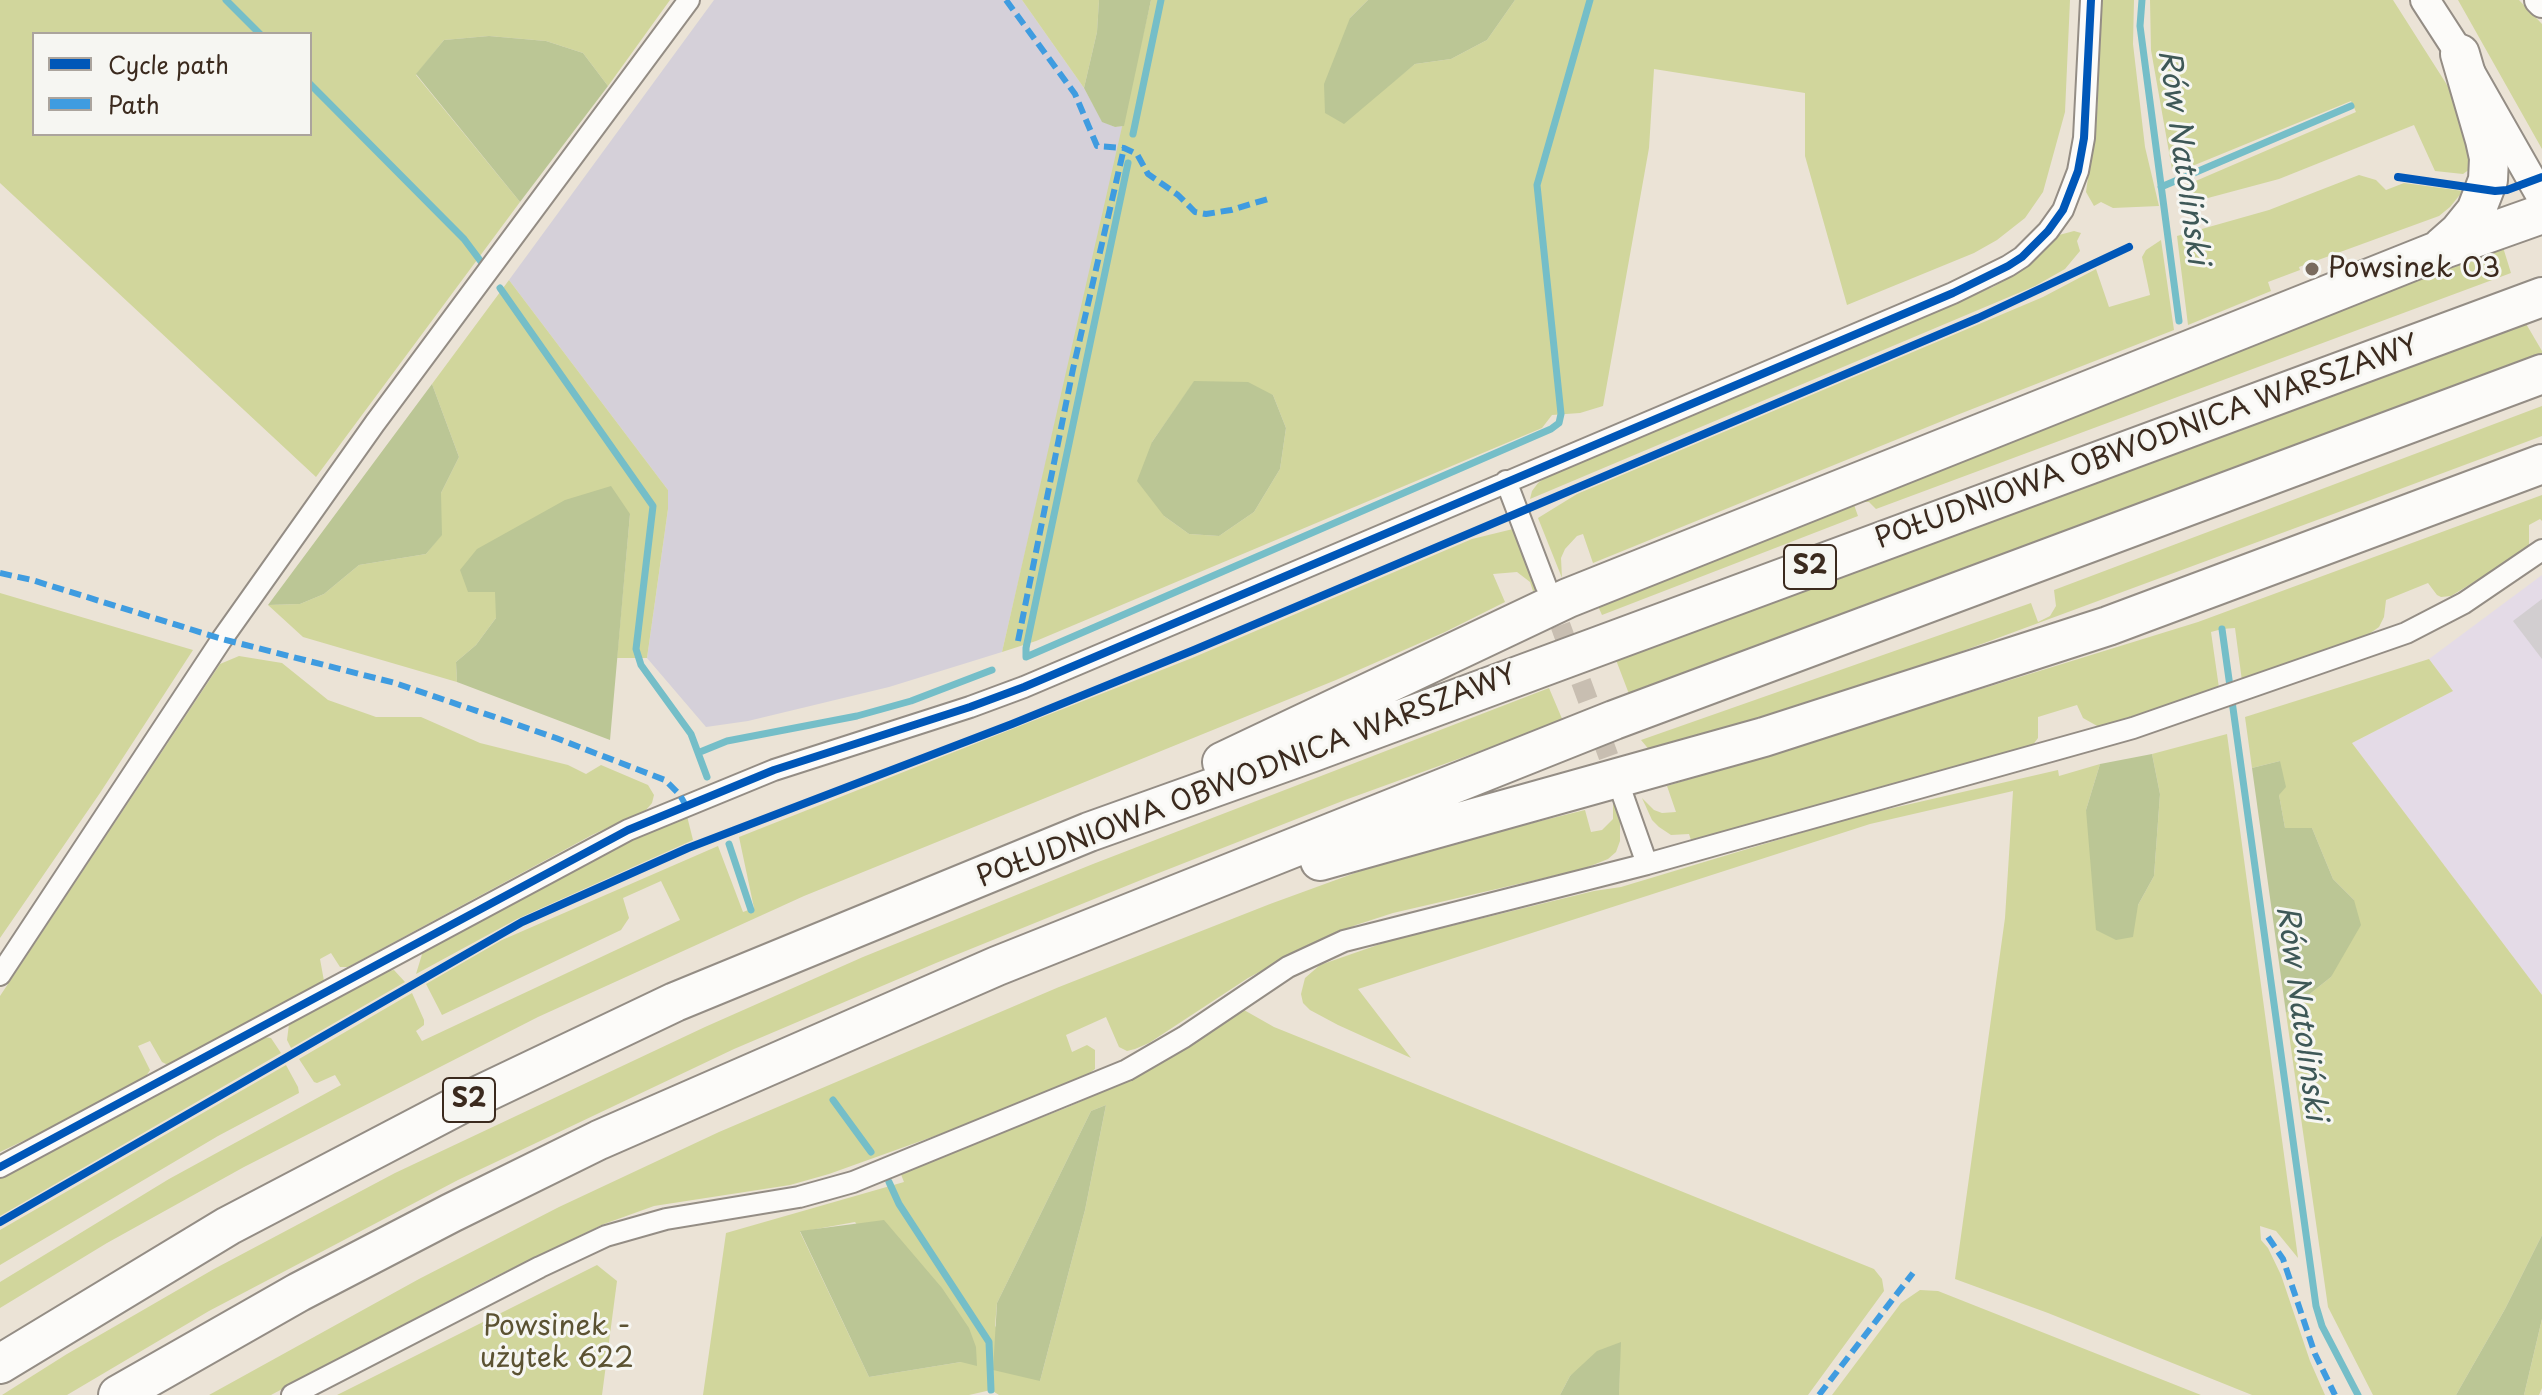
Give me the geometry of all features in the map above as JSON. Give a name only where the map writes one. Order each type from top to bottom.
[{"type":"highway","points":[[2435,252],[2459,232],[2476,211],[2488,180],[2489,158],[2485,140],[2460,54]]},
{"type":"highway","points":[[1089,832],[1219,764],[1568,598],[2435,252],[2542,214]]},
{"type":"highway","name":"POŁUDNIOWA OBWODNICA WARSZAWY","points":[[0,1364],[228,1226],[474,1098],[675,1002],[1089,832],[2536,299]]},
{"type":"highway","points":[[118,1395],[299,1292],[451,1213],[599,1140],[881,1015],[1614,720],[2542,374]]},
{"type":"highway","points":[[1147,906],[1602,783],[1807,723],[2108,626],[2542,464]]},
{"type":"main road","points":[[2425,0],[2460,54],[2542,198]]},
{"type":"street","points":[[0,975],[222,639],[385,411],[689,0]]},
{"type":"street","points":[[0,1167],[628,830],[774,770],[1024,687],[1992,275],[2022,257],[2048,231],[2063,210],[2078,171],[2084,138],[2091,0]]},
{"type":"street","points":[[1506,481],[1546,586]]},
{"type":"street","points":[[292,1395],[606,1236],[666,1219],[799,1197],[853,1182],[1127,1070],[1184,1037],[1288,967],[1344,941],[1647,864],[2133,728],[2406,633],[2464,603],[2542,550]]},
{"type":"street","points":[[1623,796],[1647,864]]},
{"type":"shaded area","points":[[714,0],[1022,0],[1084,88],[1102,121],[1115,127],[1124,126],[1002,652],[889,687],[748,721],[706,727],[647,658],[668,490],[509,280]]},
{"type":"shaded area","points":[[2542,575],[2542,995],[2352,743],[2453,691],[2429,659]]},
{"type":"green space","points":[[0,0],[670,0],[608,86],[583,53],[546,41],[489,36],[444,40],[416,75],[520,202],[316,477],[0,183]]},
{"type":"green space","points":[[1022,0],[1099,0],[1097,32],[1084,88]]},
{"type":"green space","points":[[1099,0],[1151,0],[1124,126],[1115,127],[1102,122],[1084,88],[1097,32]]},
{"type":"green space","points":[[1151,0],[1368,0],[1350,18],[1381,91],[1415,64],[1451,59],[1487,40],[1515,0],[2070,0],[2065,112],[2043,192],[2025,218],[1997,240],[1974,253],[1847,305],[1805,156],[1805,93],[1654,69],[1649,148],[1603,406],[1580,413],[1552,415],[1542,428],[1036,641],[1002,652]],"holes":[[[1194,382],[1273,395],[1286,428],[1280,469],[1254,512],[1219,536],[1189,534],[1164,516],[1152,442]]]},
{"type":"green space","points":[[1368,0],[1515,0],[1487,40],[1451,59],[1415,64],[1344,124],[1325,113],[1324,84],[1350,18]]},
{"type":"green space","points":[[2102,0],[2134,0],[2133,44],[2145,147],[2159,206],[2113,208],[2101,202],[2094,206],[2086,192],[2097,113]]},
{"type":"green space","points":[[2150,0],[2393,0],[2449,88],[2474,134],[2470,169],[2463,174],[2435,171],[2414,125],[2279,179],[2178,206],[2178,192],[2184,186],[2356,112],[2351,101],[2185,169],[2172,169],[2151,50]]},
{"type":"green space","points":[[2458,0],[2519,0],[2542,24],[2542,149]]},
{"type":"green space","points":[[489,36],[546,41],[583,53],[608,86],[520,202],[416,74],[444,40]]},
{"type":"green space","points":[[2359,175],[2376,180],[2386,190],[2404,183],[2463,191],[2439,216],[2299,267],[2300,270],[2268,282],[2271,291],[2188,325],[2177,236],[2269,210]]},
{"type":"green space","points":[[2074,231],[2081,233],[2077,241],[2080,251],[2065,269],[2035,286],[1530,499],[1538,483],[1554,471],[1993,287],[2026,268],[2059,235]]},
{"type":"green space","points":[[2161,240],[2174,330],[1593,563],[1583,534],[1577,536],[1561,558],[1562,578],[1538,518],[1577,494],[2043,297],[2096,269],[2109,307],[2150,295],[2142,257],[2146,250]]},
{"type":"green space","points":[[2502,244],[2511,273],[1876,509],[1869,502],[1853,502]]},
{"type":"green space","points":[[509,280],[668,490],[647,658],[617,658],[630,514],[496,592],[496,618],[476,645],[456,662],[457,682],[303,637],[268,605],[300,604],[324,594],[359,565],[426,554],[441,535],[441,493],[459,457],[432,384]]},
{"type":"green space","points":[[2525,322],[2542,356],[1629,694],[1616,660]]},
{"type":"green space","points":[[1194,381],[1248,382],[1273,395],[1286,428],[1280,469],[1254,512],[1219,536],[1189,534],[1164,516],[1137,481],[1152,442]]},
{"type":"green space","points":[[432,384],[459,457],[441,493],[442,535],[426,554],[359,565],[324,594],[300,604],[268,605]]},
{"type":"green space","points":[[2542,406],[2542,436],[2336,513],[1941,659],[1744,726],[1651,752],[1641,740],[2031,603],[2038,622],[2050,616],[2056,606],[2054,590]]},
{"type":"green space","points":[[611,486],[630,514],[610,740],[457,682],[456,662],[476,645],[496,618],[495,592],[468,592],[460,570],[477,549],[565,500]]},
{"type":"green space","points":[[2542,495],[2542,521],[2540,519],[2529,525],[2529,546],[2525,551],[2451,596],[2437,595],[2428,583],[2386,600],[2379,627],[2369,634],[2242,681],[2235,628],[2222,629],[2211,632],[2219,688],[2099,727],[2083,718],[2077,705],[2038,717],[2038,738],[2029,750],[1691,840],[1689,834],[1671,835],[1659,827],[1652,820],[1642,798],[1654,810],[1676,812],[1667,786],[2198,622]]},
{"type":"green space","points":[[1853,502],[1858,516],[1602,615],[1597,604]]},
{"type":"green space","points":[[1513,529],[1537,590],[1533,591],[1530,582],[1517,572],[1493,574],[1505,602],[1445,632],[1336,680],[804,896],[538,1017],[244,1167],[107,1243],[0,1308],[0,1282],[169,1179],[341,1085],[335,1075],[314,1082],[299,1059],[412,993],[424,1020],[424,1025],[416,1031],[422,1041],[680,920],[661,881],[623,898],[629,918],[621,930],[442,1015],[426,984],[502,940],[718,846],[743,912],[754,908],[739,837],[1192,658],[1472,539]]},
{"type":"green space","points":[[0,593],[193,650],[0,938]]},
{"type":"green space","points":[[239,656],[282,663],[328,700],[376,717],[421,717],[480,743],[568,765],[586,774],[601,765],[648,785],[654,795],[652,803],[646,810],[592,835],[348,967],[340,967],[331,953],[320,959],[324,981],[170,1066],[162,1062],[150,1041],[138,1046],[150,1070],[145,1078],[86,1111],[0,1152],[0,996],[220,664]]},
{"type":"green space","points":[[2429,659],[2453,691],[2352,743],[2542,995],[2542,1235],[2505,1309],[2456,1395],[2373,1395],[2328,1307],[2286,1013],[2331,977],[2354,900],[2333,879],[2312,828],[2285,828],[2279,795],[2280,761],[2252,768],[2245,717]]},
{"type":"green space","points":[[1549,688],[1563,721],[1345,800],[1146,878],[734,1049],[458,1180],[209,1311],[67,1395],[2,1395],[214,1269],[395,1173],[705,1027],[863,957],[1093,864]]},
{"type":"green space","points":[[2227,734],[2298,1258],[2276,1231],[2260,1226],[2261,1240],[2281,1275],[2325,1395],[2252,1395],[1955,1279],[2005,918],[2013,791],[1870,824],[1358,989],[1411,1058],[1338,1025],[1303,1003],[1301,994],[1305,978],[1320,965],[1389,941],[1621,887],[1854,817],[2058,770],[2059,776],[2100,764],[2086,810],[2138,905],[2154,876],[2160,794],[2152,754]]},
{"type":"green space","points":[[2152,754],[2160,794],[2154,876],[2138,905],[2133,937],[2116,940],[2096,930],[2086,810],[2100,764]]},
{"type":"green space","points":[[2280,761],[2286,787],[2279,795],[2285,828],[2312,828],[2333,879],[2354,900],[2361,925],[2331,977],[2286,1013],[2252,768]]},
{"type":"green space","points":[[1613,799],[1620,820],[1620,841],[1616,852],[1608,859],[1583,869],[1393,913],[1356,925],[1248,978],[1135,1049],[1127,1051],[1119,1047],[1106,1017],[1066,1035],[1072,1052],[1087,1045],[1095,1050],[1095,1069],[1088,1074],[971,1123],[829,1174],[790,1185],[654,1206],[604,1224],[484,1282],[271,1395],[209,1395],[419,1279],[559,1207],[719,1132],[1059,987],[1407,854],[1585,810],[1591,832],[1602,830],[1613,819]]},
{"type":"green space","points":[[687,816],[693,840],[517,919],[416,974],[423,951],[594,857]]},
{"type":"green space","points":[[394,970],[405,982],[291,1048],[287,1040],[289,1024],[384,972]]},
{"type":"green space","points":[[1244,1010],[1274,1027],[1874,1269],[1882,1279],[1884,1291],[1808,1395],[1619,1395],[1620,1343],[1570,1376],[1560,1395],[999,1395],[991,1390],[969,1395],[703,1395],[726,1233],[904,1182],[900,1172],[1066,1108],[1157,1066],[1228,1016]],"holes":[[[1106,1105],[1085,1210],[1040,1381],[995,1326],[997,1303],[1091,1111]],[[855,1222],[961,1362],[869,1377],[800,1232]]]},
{"type":"green space","points":[[264,1037],[271,1038],[281,1053],[0,1216],[0,1179]]},
{"type":"green space","points":[[286,1065],[299,1093],[218,1136],[0,1265],[0,1230]]},
{"type":"green space","points":[[1106,1105],[1085,1210],[1040,1381],[993,1370],[997,1303],[1091,1111]]},
{"type":"green space","points":[[884,1220],[942,1288],[969,1328],[976,1347],[977,1366],[961,1362],[869,1377],[800,1231]]},
{"type":"green space","points":[[2542,1235],[2542,1319],[2524,1395],[2456,1395],[2505,1309]]},
{"type":"green space","name":"Powsinek - użytek 622","points":[[597,1265],[617,1281],[602,1395],[337,1395]]},
{"type":"green space","points":[[1920,1290],[1938,1291],[2201,1395],[1832,1395],[1901,1303]]},
{"type":"green space","points":[[2542,1319],[2542,1388],[2539,1395],[2524,1395]]},
{"type":"green space","points":[[1621,1342],[1619,1395],[1560,1395],[1570,1376],[1597,1351]]},
{"type":"building","points":[[2542,599],[2542,659],[2513,621]]},
{"type":"waterway","points":[[226,0],[258,32]]},
{"type":"waterway","points":[[1133,134],[1161,0]]},
{"type":"waterway","points":[[1128,163],[1026,657],[1559,423],[1561,414],[1537,185],[1590,0]]},
{"type":"waterway","name":"Rów Natoliński","points":[[2142,0],[2140,26],[2179,321]]},
{"type":"waterway","points":[[312,86],[464,239],[482,263]]},
{"type":"waterway","points":[[2161,187],[2351,106]]},
{"type":"waterway","points":[[500,288],[653,506],[636,649],[641,665],[691,734],[707,777]]},
{"type":"waterway","name":"Rów Natoliński","points":[[2222,629],[2316,1306],[2322,1326],[2358,1395]]},
{"type":"waterway","points":[[700,752],[727,741],[857,716],[911,701],[992,670]]},
{"type":"waterway","points":[[729,844],[751,910]]},
{"type":"waterway","points":[[833,1100],[871,1152]]},
{"type":"waterway","points":[[889,1182],[899,1204],[989,1342],[991,1390]]},
{"type":"tunnel","points":[[1550,597],[1619,785]]},
{"type":"marked path","points":[[1006,0],[1075,94],[1097,146],[1124,148],[1137,154],[1148,174],[1178,195],[1195,212],[1206,214],[1231,210],[1268,199]]},
{"type":"marked path","points":[[1018,641],[1073,369],[1124,148]]},
{"type":"marked path","points":[[0,573],[32,580],[222,639],[395,683],[556,738],[665,780],[685,804]]},
{"type":"marked path","points":[[2268,1237],[2283,1259],[2315,1354],[2335,1395]]},
{"type":"marked path","points":[[1819,1395],[1913,1273]]},
{"type":"cycle path","points":[[0,1167],[628,830],[774,770],[1024,687],[1953,293],[2008,266],[2022,257],[2048,231],[2063,210],[2078,171],[2084,138],[2091,0]]},
{"type":"cycle path","points":[[2398,177],[2495,191],[2507,190],[2542,177]]},
{"type":"cycle path","points":[[0,1222],[522,922],[688,848],[1012,724],[1194,650],[1978,318],[2129,247]]},
{"type":"place","name":"Powsinek 03","points":[[2312,269]]}]
